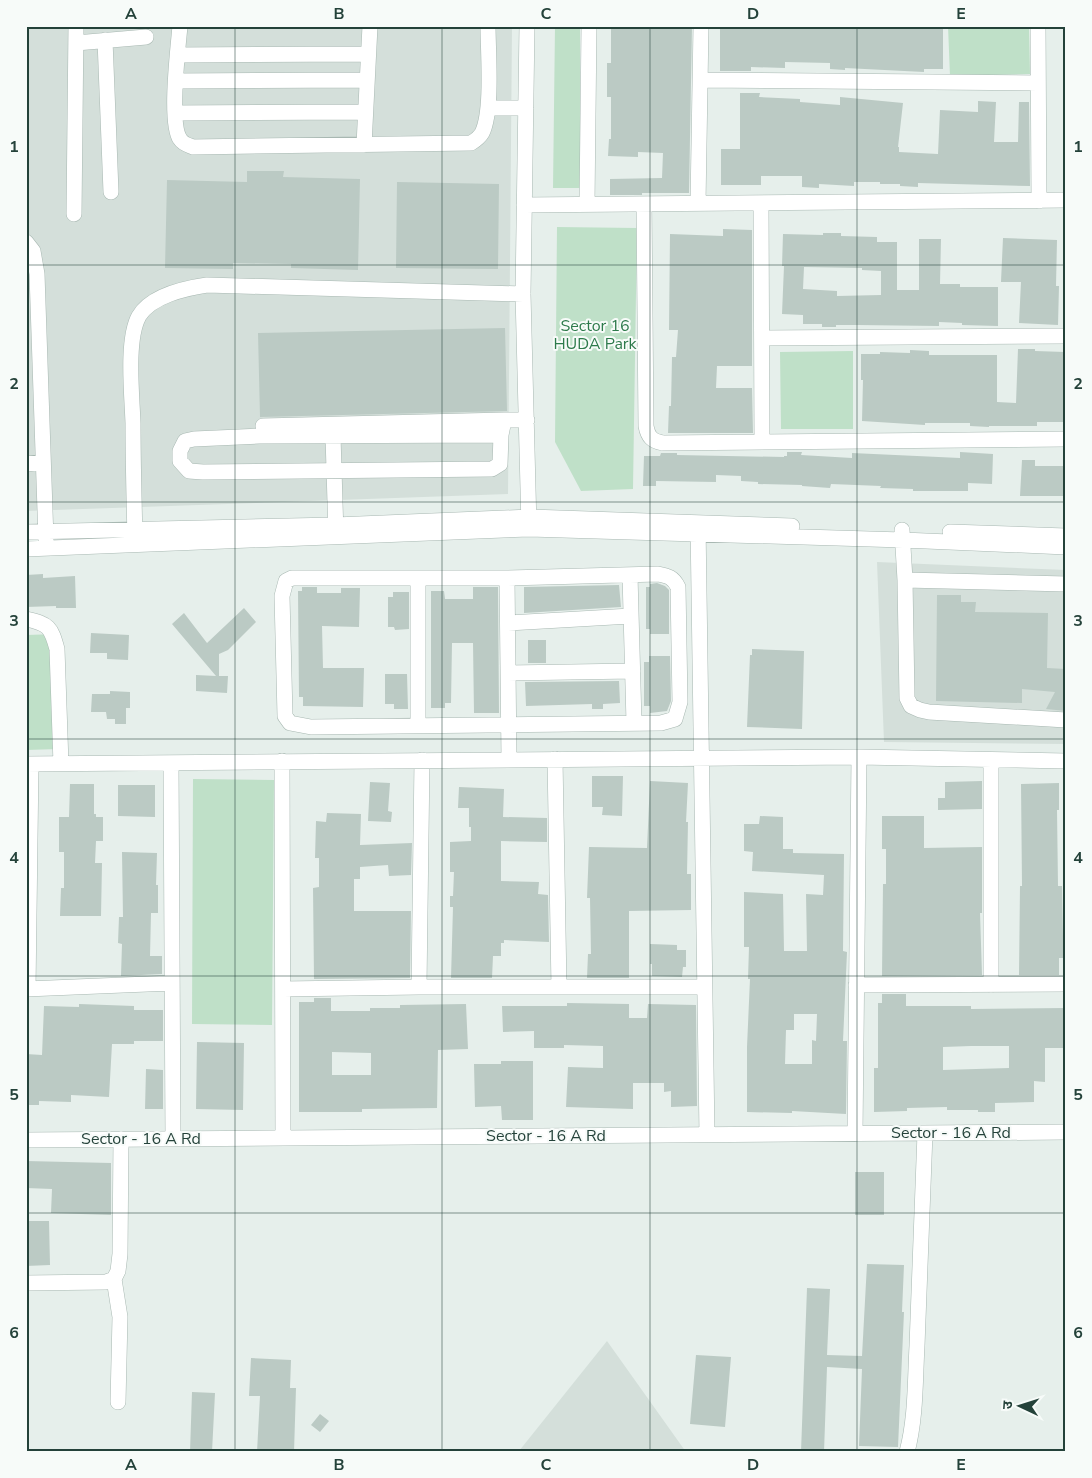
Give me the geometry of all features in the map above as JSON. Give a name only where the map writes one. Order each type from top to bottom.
[{"type":"street","points":[[74,214],[76,26]]},
{"type":"street","points":[[180,26],[176,81],[177,130],[180,139],[186,145],[193,147],[471,143],[482,134],[488,108],[488,26]]},
{"type":"street","points":[[364,145],[370,26]]},
{"type":"street","points":[[527,26],[523,294],[530,523]]},
{"type":"street","points":[[587,204],[589,26]]},
{"type":"street","points":[[698,203],[700,26]]},
{"type":"street","points":[[1038,26],[1039,201]]},
{"type":"street","points":[[76,43],[146,36]]},
{"type":"street","points":[[105,40],[111,192]]},
{"type":"street","points":[[178,55],[368,54]]},
{"type":"street","points":[[176,81],[367,80]]},
{"type":"street","points":[[700,80],[1038,83]]},
{"type":"street","points":[[488,108],[526,108]]},
{"type":"street","points":[[176,113],[365,112]]},
{"type":"street","points":[[524,205],[1066,200]]},
{"type":"street","points":[[762,203],[762,441]]},
{"type":"street","points":[[644,204],[647,435],[654,441],[663,443],[1066,439]]},
{"type":"street","points":[[26,242],[33,251],[37,274],[33,402],[44,462],[47,548]]},
{"type":"street","points":[[135,544],[132,334],[139,316],[151,304],[173,293],[207,285],[523,294]]},
{"type":"street","points":[[762,338],[1066,336]]},
{"type":"street","points":[[501,435],[259,436],[194,439],[185,441],[180,451],[180,461],[189,471],[203,472],[492,469],[500,464],[501,435],[504,420]]},
{"type":"street","points":[[216,428],[527,420]]},
{"type":"street","points":[[333,436],[335,531]]},
{"type":"street","points":[[26,464],[44,462]]},
{"type":"street","points":[[26,549],[335,531],[530,523],[902,535],[1066,536]]},
{"type":"street","points":[[26,532],[135,528],[335,531]]},
{"type":"street","points":[[698,528],[707,1135]]},
{"type":"street","points":[[902,535],[1066,547]]},
{"type":"street","points":[[902,535],[905,580],[907,698],[911,706],[929,712],[1066,720]]},
{"type":"street","points":[[630,575],[634,723]]},
{"type":"street","points":[[630,575],[667,576],[674,579],[678,587],[680,702],[675,719],[669,722],[509,726],[311,727],[290,723],[285,716],[282,596],[286,581],[292,578],[507,578],[630,575]]},
{"type":"street","points":[[418,578],[418,726]]},
{"type":"street","points":[[507,578],[509,759]]},
{"type":"street","points":[[905,580],[1066,584]]},
{"type":"street","points":[[508,623],[631,616]]},
{"type":"street","points":[[26,619],[43,624],[52,632],[57,649],[61,764]]},
{"type":"street","points":[[508,673],[633,671]]},
{"type":"street","points":[[172,983],[27,989],[28,764],[702,757],[859,757],[1066,761]]},
{"type":"street","points":[[856,1134],[859,757]]},
{"type":"street","points":[[555,759],[559,987]]},
{"type":"street","points":[[419,987],[422,760]]},
{"type":"street","points":[[991,760],[991,985]]},
{"type":"street","points":[[170,762],[173,1139]]},
{"type":"street","points":[[282,762],[283,1138]]},
{"type":"street","points":[[856,985],[1066,984]]},
{"type":"street","points":[[283,989],[704,987]]},
{"type":"street","name":"Sector - 16 A Rd","points":[[26,1140],[1066,1132]]},
{"type":"street","points":[[908,1452],[921,1269],[925,1133]]},
{"type":"street","points":[[118,1402],[120,1317],[114,1279],[118,1271],[120,1254],[122,1139]]},
{"type":"street","points":[[26,1283],[106,1282],[114,1279]]},
{"type":"shaded area","points":[[26,26],[512,26],[508,494],[26,511]]},
{"type":"shaded area","points":[[877,562],[1066,570],[1066,744],[884,742]]},
{"type":"shaded area","points":[[607,1341],[686,1452],[520,1452],[519,1451]]},
{"type":"green space","points":[[555,26],[580,26],[580,188],[553,188]]},
{"type":"green space","points":[[948,26],[1029,26],[1030,74],[950,76]]},
{"type":"green space","name":"Sector 16 HUDA Park","points":[[557,227],[637,228],[633,489],[581,491],[555,442]]},
{"type":"green space","points":[[853,351],[853,429],[781,429],[780,352]]},
{"type":"green space","points":[[57,634],[59,749],[26,750],[26,635]]},
{"type":"green space","points":[[193,779],[274,780],[272,1025],[192,1024]]},
{"type":"building","points":[[611,26],[692,26],[689,193],[610,195],[610,179],[662,178],[663,153],[638,152],[638,157],[608,156],[609,139],[611,139],[611,97],[607,97],[607,63],[611,63]]},
{"type":"building","points":[[720,26],[943,26],[943,69],[924,69],[924,72],[845,68],[845,70],[830,69],[830,63],[785,62],[785,68],[751,67],[751,71],[720,71]]},
{"type":"building","points":[[740,93],[760,93],[759,97],[800,99],[800,102],[840,105],[840,97],[903,103],[899,152],[938,154],[940,110],[978,112],[978,101],[996,102],[994,142],[1018,142],[1019,102],[1029,102],[1030,186],[918,183],[918,187],[900,186],[900,184],[880,184],[880,182],[854,182],[854,186],[819,184],[819,188],[802,187],[802,176],[761,176],[761,185],[721,185],[721,149],[740,149]]},
{"type":"building","points":[[247,171],[284,171],[283,177],[360,179],[358,270],[291,268],[291,264],[233,263],[233,269],[165,268],[167,180],[247,182]]},
{"type":"building","points":[[397,182],[499,184],[498,269],[396,268]]},
{"type":"building","points":[[723,229],[752,230],[752,366],[717,366],[716,388],[752,388],[753,433],[668,433],[669,406],[671,406],[672,357],[676,357],[678,330],[669,330],[670,234],[723,236]]},
{"type":"building","points":[[823,233],[841,233],[841,236],[877,237],[877,242],[897,242],[897,290],[919,290],[919,239],[941,239],[940,284],[960,284],[960,287],[998,287],[998,326],[939,322],[939,326],[836,325],[836,327],[822,327],[822,324],[803,324],[803,315],[782,314],[783,234],[823,235]],"holes":[[[804,267],[862,268],[862,270],[881,271],[881,295],[837,296],[837,291],[803,289]]]},
{"type":"building","points":[[1003,238],[1057,240],[1056,286],[1059,286],[1058,325],[1019,323],[1021,282],[1001,282]]},
{"type":"building","points":[[505,328],[507,411],[260,417],[258,333]]},
{"type":"building","points":[[1018,349],[1065,352],[1066,422],[1037,422],[1037,426],[989,427],[970,426],[970,423],[925,423],[925,425],[862,421],[863,380],[861,380],[861,354],[880,354],[880,352],[910,353],[910,350],[929,351],[929,355],[997,355],[997,402],[1016,403]]},
{"type":"building","points":[[787,452],[802,452],[801,455],[852,458],[852,453],[960,458],[960,452],[993,454],[992,484],[968,483],[968,491],[913,491],[913,489],[880,488],[881,486],[831,484],[830,488],[758,484],[758,482],[741,481],[741,476],[716,475],[716,482],[656,481],[656,486],[643,486],[644,456],[677,453],[677,455],[784,457],[787,456]]},
{"type":"building","points":[[1022,460],[1035,460],[1035,466],[1066,466],[1066,496],[1020,496]]},
{"type":"building","points":[[43,574],[43,578],[75,576],[76,608],[56,608],[56,606],[26,607],[26,575]]},
{"type":"building","points":[[657,583],[669,590],[669,634],[650,634],[650,629],[646,629],[646,587]]},
{"type":"building","points":[[619,585],[621,607],[524,613],[524,587]]},
{"type":"building","points":[[302,587],[317,587],[317,593],[341,593],[341,588],[360,588],[359,627],[322,626],[323,668],[364,668],[363,707],[303,706],[303,697],[299,697],[298,591],[302,591]]},
{"type":"building","points":[[473,587],[498,587],[499,713],[474,713],[473,643],[452,643],[451,703],[445,703],[445,708],[431,708],[431,591],[444,591],[445,599],[473,599]]},
{"type":"building","points":[[393,592],[409,592],[409,629],[395,630],[394,627],[388,627],[388,597],[393,597]]},
{"type":"building","points":[[937,595],[961,595],[961,602],[976,602],[975,612],[1048,613],[1047,668],[1066,669],[1066,711],[1046,709],[1055,692],[1022,689],[1022,703],[936,701]]},
{"type":"building","points":[[244,608],[256,622],[228,650],[219,654],[219,676],[228,676],[227,693],[196,691],[196,675],[216,676],[172,624],[184,613],[207,643]]},
{"type":"building","points":[[91,633],[129,635],[128,660],[107,659],[107,653],[90,653]]},
{"type":"building","points":[[528,640],[546,640],[546,663],[528,663]]},
{"type":"building","points":[[752,649],[804,651],[802,729],[747,727],[750,655],[752,655]]},
{"type":"building","points":[[649,656],[670,656],[671,701],[667,711],[650,713],[650,706],[644,706],[644,662],[649,662]]},
{"type":"building","points":[[385,674],[407,674],[408,709],[394,709],[394,704],[385,704]]},
{"type":"building","points":[[619,681],[620,703],[603,704],[603,709],[592,709],[592,704],[526,706],[525,682]]},
{"type":"building","points":[[110,691],[130,692],[130,708],[126,708],[126,724],[115,724],[115,719],[107,719],[106,712],[91,712],[92,694],[110,694]]},
{"type":"building","points":[[592,776],[623,776],[622,816],[602,815],[603,807],[592,807]]},
{"type":"building","points":[[650,781],[688,783],[686,822],[688,822],[687,874],[691,874],[691,910],[629,911],[629,978],[587,978],[588,954],[591,954],[590,898],[587,898],[589,847],[647,848]]},
{"type":"building","points":[[982,781],[982,809],[938,810],[938,798],[945,798],[945,782]]},
{"type":"building","points":[[370,782],[390,783],[388,811],[392,812],[391,822],[368,821]]},
{"type":"building","points":[[1059,783],[1059,810],[1057,810],[1058,886],[1062,886],[1063,936],[1066,936],[1066,958],[1059,958],[1059,975],[1019,975],[1020,886],[1022,886],[1021,784]]},
{"type":"building","points":[[70,784],[94,784],[94,814],[96,814],[96,817],[103,817],[103,841],[96,841],[95,863],[102,863],[101,916],[60,916],[61,888],[64,888],[64,852],[59,852],[59,817],[69,817]]},
{"type":"building","points":[[118,785],[155,785],[155,817],[118,816]]},
{"type":"building","points":[[459,787],[504,789],[503,817],[547,818],[547,842],[501,841],[501,881],[539,882],[538,894],[548,895],[549,942],[504,940],[504,943],[501,943],[501,956],[493,956],[492,978],[451,978],[453,907],[450,907],[450,896],[453,896],[454,872],[450,872],[450,842],[471,841],[469,808],[458,808]]},
{"type":"building","points":[[327,813],[361,814],[360,845],[412,843],[411,875],[389,876],[388,865],[360,867],[360,879],[354,879],[354,911],[411,911],[410,978],[314,979],[313,888],[319,887],[319,858],[315,858],[316,821],[326,822]]},
{"type":"building","points":[[760,816],[783,817],[783,849],[793,849],[793,853],[844,854],[843,951],[847,952],[843,1041],[847,1041],[846,1114],[792,1111],[792,1113],[747,1112],[750,979],[748,979],[749,947],[744,947],[744,892],[783,894],[784,951],[807,951],[806,894],[823,895],[824,875],[752,871],[753,852],[744,851],[744,824],[759,824]],"holes":[[[794,1014],[817,1014],[816,1041],[812,1040],[812,1064],[785,1064],[786,1030],[794,1030]]]},
{"type":"building","points":[[882,816],[924,816],[924,848],[982,847],[982,913],[980,913],[982,975],[882,976],[883,884],[886,884],[886,849],[882,849]]},
{"type":"building","points":[[122,852],[157,853],[156,885],[158,885],[158,913],[151,913],[150,956],[162,956],[162,974],[121,976],[122,944],[118,943],[119,917],[123,917]]},
{"type":"building","points":[[650,944],[677,945],[677,950],[686,950],[686,967],[683,967],[682,977],[652,976]]},
{"type":"building","points":[[882,994],[906,994],[906,1006],[971,1006],[971,1009],[1066,1008],[1066,1048],[1045,1048],[1045,1082],[1034,1081],[1034,1102],[995,1103],[995,1112],[947,1110],[947,1107],[907,1108],[907,1111],[874,1112],[874,1068],[878,1068],[878,1003],[882,1003]],"holes":[[[1009,1046],[1009,1068],[943,1070],[943,1047]]]},
{"type":"building","points":[[314,998],[331,998],[331,1011],[370,1011],[370,1008],[400,1008],[400,1005],[466,1004],[468,1049],[438,1050],[437,1108],[362,1109],[362,1112],[299,1112],[299,1002],[314,1002]],"holes":[[[332,1052],[371,1053],[371,1075],[332,1075]]]},
{"type":"building","points":[[567,1003],[629,1004],[629,1018],[647,1018],[648,1004],[696,1005],[697,1106],[671,1107],[671,1091],[664,1092],[664,1083],[633,1083],[633,1109],[566,1107],[568,1067],[603,1068],[603,1046],[564,1045],[564,1048],[534,1048],[534,1031],[503,1032],[502,1006],[567,1006]]},
{"type":"building","points":[[79,1004],[134,1006],[134,1010],[163,1010],[163,1041],[134,1041],[134,1044],[112,1044],[109,1097],[71,1095],[71,1102],[39,1101],[39,1105],[26,1105],[26,1054],[42,1055],[44,1006],[79,1007]]},
{"type":"building","points":[[197,1042],[244,1043],[243,1110],[196,1109]]},
{"type":"building","points":[[501,1061],[533,1061],[533,1120],[502,1120],[501,1106],[475,1107],[474,1064],[501,1064]]},
{"type":"building","points":[[146,1069],[163,1070],[163,1109],[145,1109]]},
{"type":"building","points":[[26,1161],[111,1163],[111,1215],[51,1213],[52,1189],[26,1188]]},
{"type":"building","points":[[855,1172],[884,1172],[884,1215],[855,1215]]},
{"type":"building","points":[[26,1221],[49,1221],[50,1265],[26,1266]]},
{"type":"building","points":[[867,1264],[904,1265],[902,1312],[904,1312],[898,1447],[859,1446],[862,1369],[827,1367],[824,1452],[801,1452],[807,1288],[830,1289],[827,1355],[862,1356]]},
{"type":"building","points":[[696,1355],[731,1357],[725,1427],[690,1424]]},
{"type":"building","points":[[251,1358],[291,1360],[290,1388],[296,1388],[294,1452],[257,1452],[260,1396],[249,1396]]},
{"type":"building","points":[[192,1392],[215,1393],[212,1452],[190,1452]]},
{"type":"building","points":[[320,1414],[329,1421],[320,1432],[311,1425]]}]
